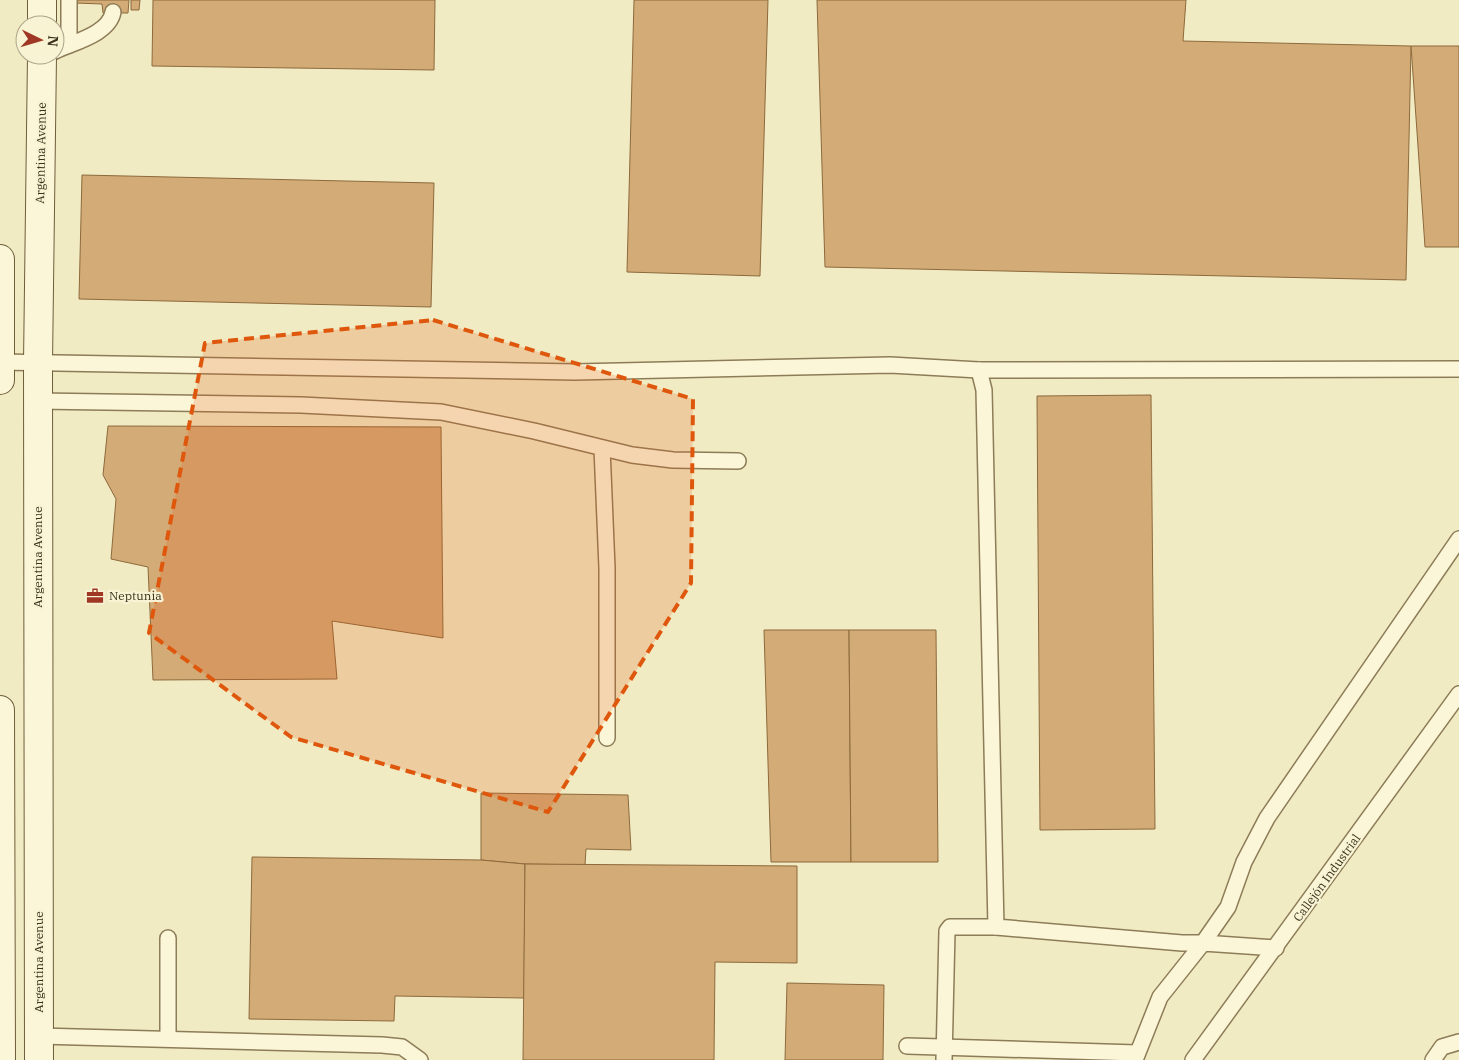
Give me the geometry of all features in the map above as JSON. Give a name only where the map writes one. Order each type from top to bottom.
[{"type":"main road","points":[[42,0],[42,15]]},
{"type":"main road","name":"Argentina Avenue","points":[[40,1048],[38,363],[50,65]]},
{"type":"main road","points":[[0,259],[0,380]]},
{"type":"main road","points":[[0,710],[1,1060]]},
{"type":"main road","points":[[0,720],[38,721]]},
{"type":"lane","points":[[64,15],[69,0]]},
{"type":"lane","points":[[65,46],[104,28],[111,22],[113,12]]},
{"type":"lane","points":[[0,362],[575,372],[890,365],[979,370],[1459,368]]},
{"type":"lane","points":[[979,370],[984,390],[996,928]]},
{"type":"lane","points":[[38,401],[302,405],[441,412],[534,431],[632,455],[673,460],[738,461]]},
{"type":"lane","points":[[602,448],[607,568],[607,738]]},
{"type":"lane","points":[[907,1046],[944,1054],[1136,1057],[1160,997],[1228,908],[1244,862],[1267,818],[1459,539]]},
{"type":"lane","name":"Callejón Industrial","points":[[1193,1060],[1459,694]]},
{"type":"lane","points":[[944,1054],[947,931],[950,928],[996,928],[1182,943],[1276,948]]},
{"type":"lane","points":[[168,938],[168,1039]]},
{"type":"lane","points":[[40,1048],[168,1039],[382,1045],[402,1047],[420,1060]]},
{"type":"lane","points":[[1433,1060],[1442,1047],[1459,1042]]},
{"type":"highlighted area","points":[[433,320],[693,399],[691,583],[548,812],[291,737],[149,633],[205,343]]},
{"type":"building","points":[[75,0],[129,0],[128,13],[103,13],[102,4],[75,3]]},
{"type":"building","points":[[131,0],[140,0],[139,10],[131,10]]},
{"type":"building","points":[[153,0],[435,0],[434,70],[152,66]]},
{"type":"building","points":[[634,0],[768,0],[760,276],[627,272]]},
{"type":"building","points":[[817,0],[1186,0],[1183,41],[1411,46],[1406,280],[825,267]]},
{"type":"building","points":[[1411,46],[1459,46],[1459,247],[1425,247]]},
{"type":"building","points":[[82,175],[434,183],[431,307],[79,299]]},
{"type":"building","points":[[1151,395],[1155,829],[1040,830],[1037,396]]},
{"type":"building","points":[[108,426],[441,427],[443,638],[332,621],[337,679],[153,680],[148,567],[111,559],[116,499],[103,475]]},
{"type":"building","points":[[764,630],[849,630],[851,862],[771,862]]},
{"type":"building","points":[[849,630],[936,630],[938,862],[851,862]]},
{"type":"building","points":[[481,793],[628,795],[631,850],[586,849],[585,865],[525,864],[481,860]]},
{"type":"building","points":[[252,857],[481,860],[525,864],[524,998],[395,996],[394,1021],[249,1019]]},
{"type":"building","points":[[525,864],[797,866],[797,963],[715,962],[714,1060],[523,1060]]},
{"type":"building","points":[[787,983],[884,985],[883,1060],[785,1060]]},
{"type":"place","name":"Neptunia","points":[[95,596]]}]
